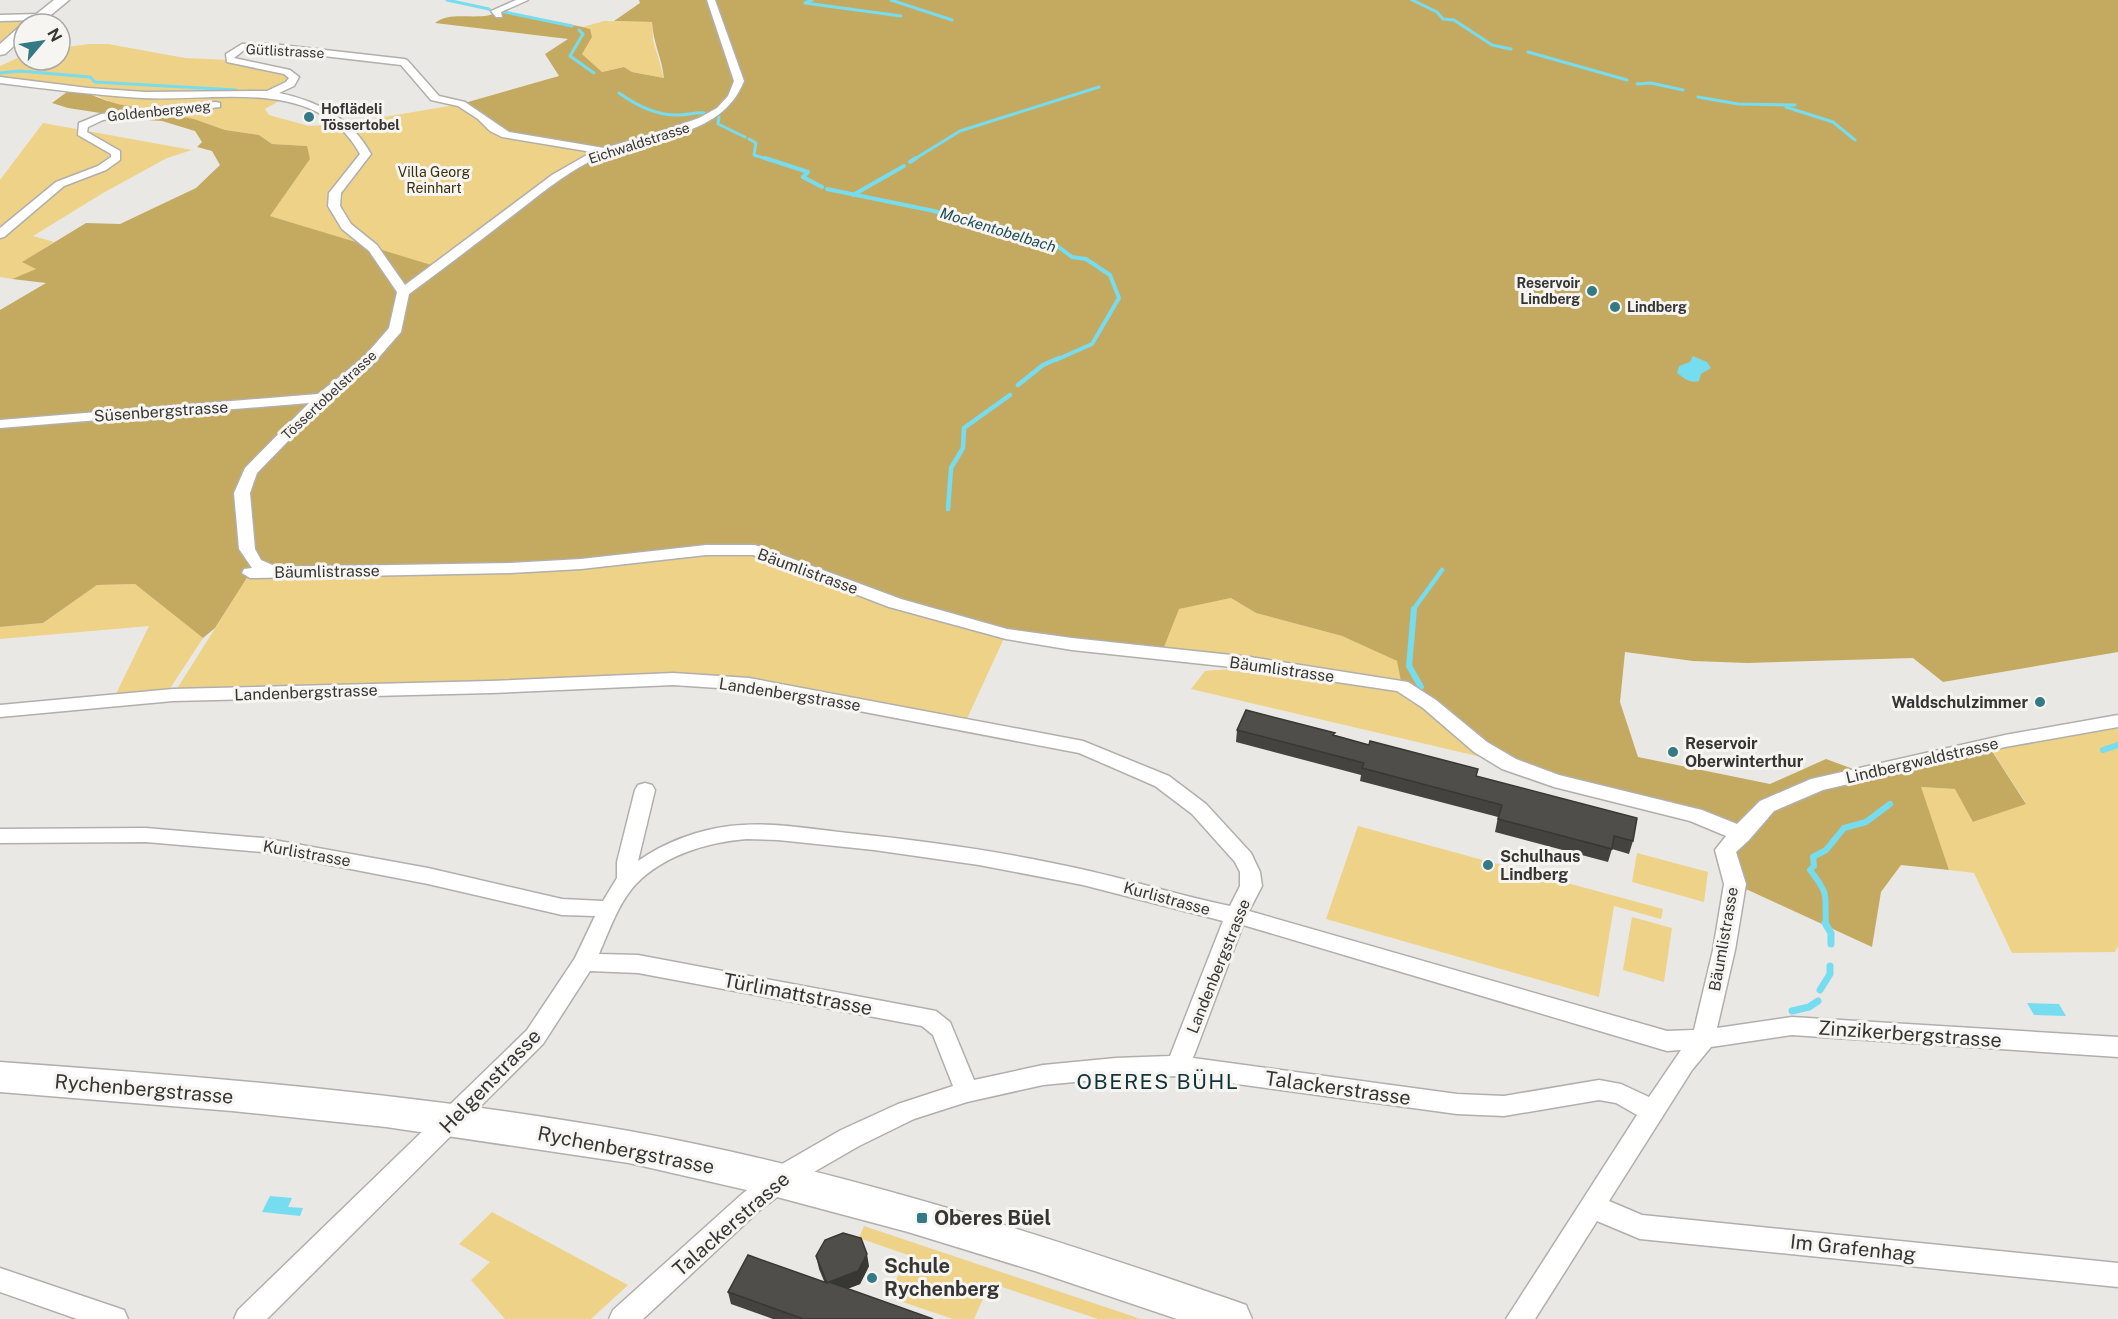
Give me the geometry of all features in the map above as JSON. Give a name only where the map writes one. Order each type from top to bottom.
[{"type":"street","points":[[46,12],[62,0]]},
{"type":"street","points":[[499,15],[495,11],[524,0]]},
{"type":"street","name":"Eichwaldstrasse","points":[[403,292],[566,170],[604,151],[694,125],[725,105],[738,92],[739,81],[711,0]]},
{"type":"street","points":[[0,51],[12,40]]},
{"type":"street","name":"Gütlistrasse","points":[[269,94],[290,84],[294,77],[287,72],[230,60],[229,56],[233,52],[242,47],[272,47],[388,59],[408,65],[416,78],[435,98],[461,104],[482,117],[494,129],[506,135],[604,151]]},
{"type":"street","points":[[0,80],[88,91],[145,95],[269,94],[304,102],[342,124],[362,144],[366,154],[335,193],[334,206],[346,226],[373,248],[403,292]]},
{"type":"street","name":"Goldenbergweg","points":[[0,234],[60,184],[102,168],[116,158],[116,153],[82,133],[83,125],[123,115],[286,97]]},
{"type":"street","name":"Tössertobelstrasse","points":[[274,572],[255,563],[247,549],[242,493],[250,471],[322,398],[368,361],[396,329],[403,292]]},
{"type":"street","name":"Süsenbergstrasse","points":[[0,424],[322,398]]},
{"type":"street","name":"Bäumlistrasse","points":[[250,573],[510,568],[580,564],[706,550],[755,550],[895,603],[1006,634],[1072,644],[1250,663],[1402,686],[1420,695],[1467,736],[1507,763],[1550,779],[1697,816],[1742,835],[1725,850],[1735,884],[1724,950],[1703,1040],[1684,1064],[1520,1319]]},
{"type":"street","name":"Landenbergstrasse","points":[[0,711],[193,695],[491,687],[650,679],[749,684],[1083,747],[1162,782],[1199,809],[1244,858],[1250,872],[1251,886],[1236,915],[1178,1066]]},
{"type":"street","name":"Lindbergwaldstrasse","points":[[1742,835],[1767,806],[1818,784],[2005,741],[2118,721]]},
{"type":"street","name":"Helgenstrasse","points":[[248,1319],[535,1037],[584,962],[609,909],[628,879],[627,862],[645,790]]},
{"type":"street","name":"Kurlistrasse","points":[[628,879],[646,864],[694,841],[719,835],[750,832],[797,834],[980,857],[1118,885],[1205,910],[1236,915],[1667,1041],[1703,1040]]},
{"type":"street","name":"Kurlistrasse","points":[[0,836],[146,835],[263,844],[394,869],[562,907],[609,909]]},
{"type":"street","name":"Türlimattstrasse","points":[[584,962],[638,964],[928,1018],[942,1029],[967,1092]]},
{"type":"street","name":"Zinzikerbergstrasse","points":[[1703,1040],[1792,1026],[2118,1047]]},
{"type":"street","name":"Talackerstrasse","points":[[623,1319],[778,1180],[850,1138],[907,1112],[967,1092],[1043,1075],[1116,1068],[1178,1066],[1457,1104],[1504,1106],[1599,1090],[1621,1094],[1654,1112]]},
{"type":"street","name":"Rychenbergstrasse","points":[[0,1077],[306,1102],[453,1120],[619,1145],[833,1192],[1103,1273],[1232,1319]]},
{"type":"street","name":"Im Grafenhag","points":[[1592,1206],[1640,1227],[2118,1275]]},
{"type":"street","points":[[0,1280],[114,1319]]},
{"type":"green space","points":[[0,18],[12,18],[12,40],[0,51]]},
{"type":"green space","points":[[604,21],[652,22],[653,40],[664,78],[632,72],[624,67],[602,72],[582,54],[590,29],[583,27]]},
{"type":"green space","name":"Villa Georg Reinhart","points":[[108,44],[185,58],[230,60],[287,72],[294,77],[270,94],[286,97],[265,109],[269,115],[309,126],[342,124],[461,104],[604,151],[438,268],[270,216],[310,159],[306,146],[272,144],[259,135],[225,130],[194,119],[174,115],[167,109],[134,108],[110,102],[88,91],[0,80],[0,66],[12,60],[12,72],[72,72],[72,46]]},
{"type":"green space","points":[[43,123],[192,150],[167,158],[103,193],[33,236],[54,242],[23,262],[37,269],[12,279],[0,277],[0,180]]},
{"type":"green space","points":[[744,549],[1006,634],[964,725],[749,684],[673,679],[173,695],[250,573]]},
{"type":"green space","points":[[135,584],[203,638],[169,690],[115,696],[149,626],[0,639],[0,627],[43,623],[97,585]]},
{"type":"green space","points":[[1231,598],[1256,613],[1342,636],[1397,661],[1507,763],[1191,689],[1205,671],[1234,669],[1249,664],[1162,652],[1178,609]]},
{"type":"green space","points":[[2118,721],[2118,946],[2115,952],[2012,953],[1974,873],[1949,870],[1920,787],[1956,789],[1974,822],[2026,803],[1991,749]]},
{"type":"green space","points":[[1358,826],[1663,909],[1661,919],[1614,906],[1599,997],[1326,919]]},
{"type":"green space","points":[[1637,853],[1708,872],[1704,902],[1632,882]]},
{"type":"green space","points":[[1632,917],[1672,928],[1664,982],[1623,970]]},
{"type":"green space","points":[[492,1212],[628,1285],[591,1319],[505,1319],[471,1280],[490,1262],[459,1244]]},
{"type":"green space","points":[[864,1226],[1141,1319],[1098,1319],[990,1283],[974,1319],[953,1319],[888,1297],[908,1255],[859,1238]]},
{"type":"shaded area","name":"Lindberg","points":[[639,0],[2118,0],[2118,652],[1943,682],[1913,658],[1747,663],[1693,661],[1625,652],[1620,702],[1638,757],[1770,784],[1826,759],[1864,773],[1988,745],[2026,804],[1973,822],[1955,789],[1921,787],[1949,870],[1901,865],[1881,892],[1872,947],[1735,884],[1725,850],[1741,836],[1507,763],[1402,686],[1397,661],[1342,636],[1256,613],[1231,598],[1179,609],[1162,652],[1006,634],[895,603],[755,550],[581,564],[250,573],[215,628],[203,638],[135,584],[97,585],[43,623],[0,627],[0,310],[46,283],[12,279],[36,269],[22,262],[86,223],[120,224],[196,188],[220,165],[212,151],[197,147],[202,142],[195,131],[162,121],[101,117],[107,114],[52,103],[71,89],[125,105],[168,109],[174,115],[194,119],[225,130],[259,135],[272,144],[307,146],[310,159],[270,216],[438,267],[532,195],[603,151],[506,135],[461,104],[559,76],[545,54],[568,39],[435,23],[450,17],[484,16],[500,11],[583,27],[590,29],[592,37],[582,54],[602,72],[624,67],[632,72],[664,78],[652,22],[614,21],[640,3]]},
{"type":"water","points":[[1693,356],[1707,362],[1711,368],[1701,374],[1699,381],[1696,382],[1687,380],[1677,373],[1679,366],[1690,362]]},
{"type":"water","points":[[2027,1003],[2059,1004],[2066,1016],[2034,1015]]},
{"type":"water","points":[[270,1196],[292,1198],[288,1207],[303,1208],[300,1216],[262,1212]]},
{"type":"building","points":[[1246,710],[1335,733],[1333,735],[1369,745],[1370,741],[1478,769],[1476,776],[1637,818],[1633,841],[1614,836],[1612,849],[1498,819],[1502,805],[1362,768],[1364,763],[1237,730]]},
{"type":"building","points":[[843,1233],[861,1238],[867,1254],[858,1271],[829,1282],[933,1319],[800,1319],[728,1292],[748,1255],[827,1283],[816,1256],[825,1240]]},
{"type":"waterway","points":[[447,0],[489,9]]},
{"type":"waterway","points":[[812,0],[805,3],[901,16]]},
{"type":"waterway","points":[[891,0],[952,20]]},
{"type":"waterway","points":[[1412,0],[1437,12],[1443,19],[1454,20],[1492,45],[1511,49]]},
{"type":"waterway","points":[[500,11],[572,26]]},
{"type":"waterway","name":"Mockentobelbach","points":[[579,30],[583,34],[570,56],[594,73]]},
{"type":"waterway","points":[[1528,52],[1627,80]]},
{"type":"waterway","points":[[0,73],[20,71],[90,77],[95,82],[236,90]]},
{"type":"waterway","points":[[1637,84],[1651,83],[1683,90]]},
{"type":"waterway","points":[[913,160],[960,131],[1099,87]]},
{"type":"waterway","name":"Mockentobelbach","points":[[619,93],[640,106],[664,114],[704,113]]},
{"type":"waterway","points":[[1698,97],[1738,104],[1795,105]]},
{"type":"waterway","points":[[1786,107],[1833,122],[1855,140]]},
{"type":"waterway","name":"Mockentobelbach","points":[[719,117],[718,124],[745,137]]},
{"type":"waterway","name":"Mockentobelbach","points":[[749,139],[756,143],[754,155],[770,160]]},
{"type":"waterway","name":"Mockentobelbach","points":[[765,158],[808,172],[803,177],[822,187]]},
{"type":"waterway","points":[[854,195],[904,166]]},
{"type":"waterway","name":"Mockentobelbach","points":[[827,189],[854,195]]},
{"type":"waterway","name":"Mockentobelbach","points":[[854,195],[934,211],[1035,244],[1056,245],[1072,257],[1086,259],[1110,275],[1119,298],[1092,344],[1056,360]]},
{"type":"waterway","name":"Mockentobelbach","points":[[1018,385],[1043,365],[1059,358]]},
{"type":"waterway","points":[[948,509],[951,468],[963,448],[964,428],[1010,395]]},
{"type":"waterway","points":[[1413,610],[1442,570]]},
{"type":"waterway","points":[[1414,609],[1409,666],[1421,687]]},
{"type":"waterway","points":[[2103,750],[2118,745]]},
{"type":"waterway","points":[[1826,925],[1824,891],[1810,870],[1814,866],[1813,857],[1826,850],[1844,828],[1866,822],[1890,804]]},
{"type":"waterway","points":[[1826,925],[1831,933],[1831,944]]},
{"type":"waterway","points":[[1820,990],[1830,974],[1830,966]]},
{"type":"waterway","points":[[1792,1011],[1809,1007],[1818,1001]]},
{"type":"place","name":"Hoflädeli Tössertobel","points":[[309,117]]},
{"type":"place","name":"Reservoir Lindberg","points":[[1592,291]]},
{"type":"place","name":"Lindberg","points":[[1615,307]]},
{"type":"place","name":"Waldschulzimmer","points":[[2040,702]]},
{"type":"place","name":"Reservoir Oberwinterthur","points":[[1673,752]]},
{"type":"place","name":"Schulhaus Lindberg","points":[[1488,865]]},
{"type":"place","name":"Oberes Büel","points":[[922,1218]]},
{"type":"place","name":"Schule Rychenberg","points":[[872,1278]]},
{"type":"district","name":"OBERES BÜHL","points":[[1158,1082]]}]
